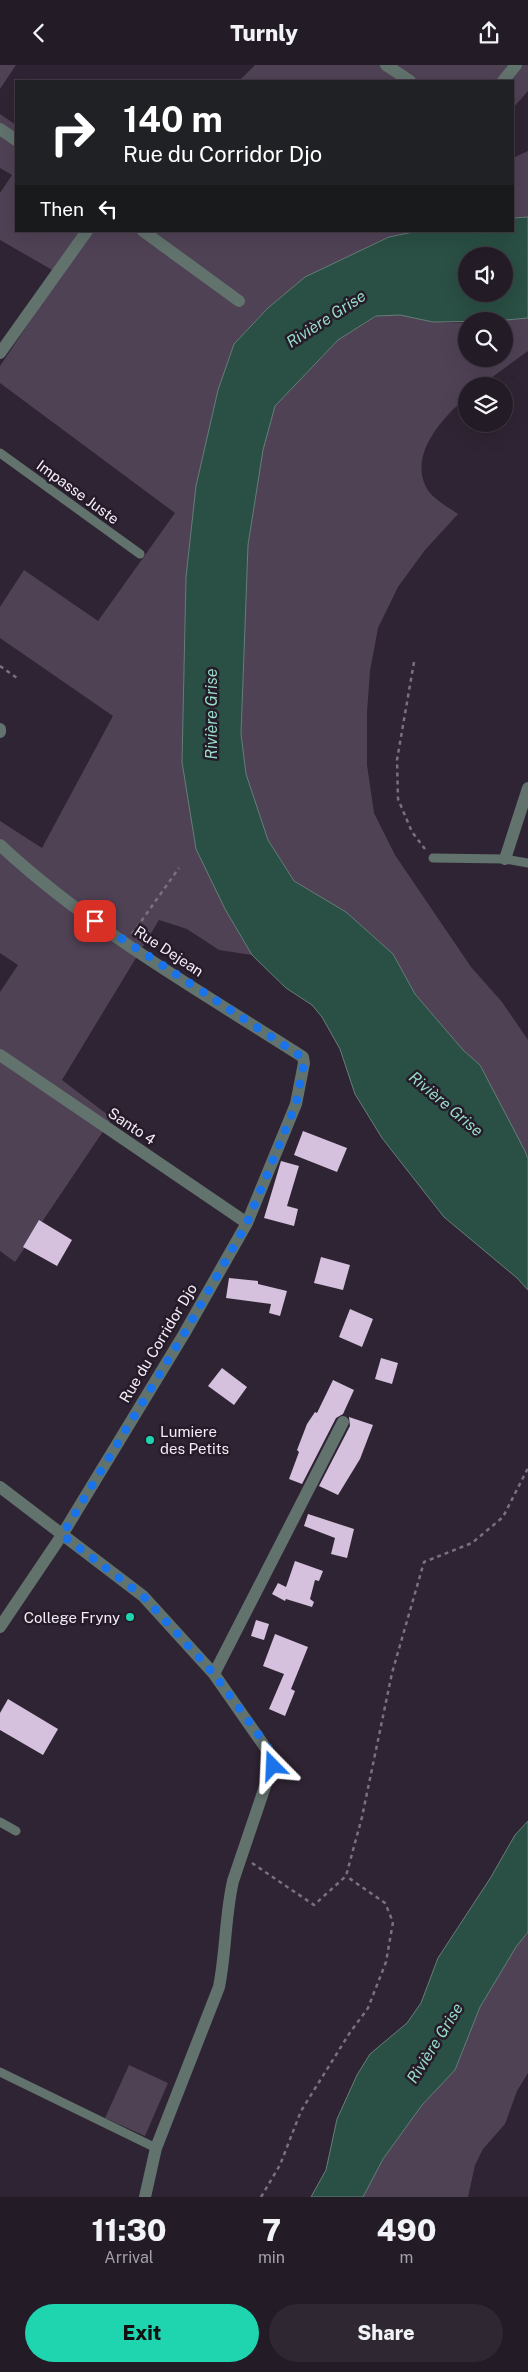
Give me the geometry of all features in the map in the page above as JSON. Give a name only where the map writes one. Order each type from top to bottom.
[{"type":"street","points":[[386,65],[408,80]]},
{"type":"street","points":[[504,80],[516,65]]},
{"type":"street","points":[[0,129],[15,139]]},
{"type":"street","points":[[0,353],[86,232]]},
{"type":"street","points":[[144,232],[239,301]]},
{"type":"street","points":[[505,859],[528,787]]},
{"type":"street","name":"Rue Dejean","points":[[0,845],[34,877],[126,943],[302,1057]]},
{"type":"street","name":"Santo 4","points":[[0,1055],[247,1223]]},
{"type":"street","name":"Rue du Corridor Djo","points":[[0,1627],[62,1535],[184,1334],[247,1223],[296,1104],[304,1063],[302,1057]]},
{"type":"street","points":[[214,1674],[343,1421]]},
{"type":"street","points":[[0,1487],[143,1596],[214,1674],[274,1760],[240,1855],[229,1899],[223,1966],[219,1987],[156,2149],[145,2197]]},
{"type":"lane","name":"Impasse Juste","points":[[0,453],[140,554]]},
{"type":"lane","points":[[433,858],[505,859],[528,863]]},
{"type":"lane","points":[[0,1822],[16,1831]]},
{"type":"lane","points":[[0,2072],[156,2149]]},
{"type":"path","points":[[414,662],[397,759],[398,799],[412,832],[433,858]]},
{"type":"path","points":[[0,666],[17,679]]},
{"type":"path","points":[[126,943],[179,868]]},
{"type":"path","points":[[240,1855],[314,1905],[346,1876],[362,1817],[392,1673],[424,1562],[472,1543],[503,1517],[528,1468]]},
{"type":"path","points":[[261,2197],[280,2165],[301,2111],[348,2034],[368,2008],[386,1962],[393,1922],[385,1903],[346,1876]]},
{"type":"shaded area","points":[[0,65],[16,65],[0,89]]},
{"type":"shaded area","points":[[255,65],[528,65],[528,91],[514,107],[514,80],[240,80]]},
{"type":"shaded area","points":[[0,114],[15,124],[15,232],[413,232],[389,237],[305,277],[268,308],[234,344],[218,390],[196,486],[186,577],[182,762],[225,909],[252,955],[219,950],[187,929],[159,920],[62,1080],[112,1118],[15,1262],[0,1251],[0,992],[18,965],[0,953],[0,821],[42,848],[113,716],[0,638],[0,607],[24,570],[98,621],[175,513],[0,383],[0,366],[61,275],[0,240],[0,193],[12,175],[0,168]]},
{"type":"shaded area","points":[[528,151],[528,217],[514,218],[514,156],[515,157]]},
{"type":"shaded area","points":[[400,315],[433,322],[458,323],[458,367],[506,367],[492,377],[458,377],[458,405],[439,426],[425,449],[422,474],[428,491],[458,514],[425,550],[398,587],[378,628],[370,671],[367,712],[367,765],[374,813],[395,855],[471,967],[502,1002],[528,1040],[528,1159],[480,1065],[463,1050],[415,994],[393,954],[346,912],[294,881],[268,840],[246,774],[241,734],[248,545],[263,450],[275,406],[338,340],[377,316]]},
{"type":"shaded area","points":[[528,318],[528,351],[513,362],[513,319]]},
{"type":"shaded area","points":[[528,1932],[528,2073],[517,2091],[505,2124],[483,2149],[475,2165],[468,2197],[363,2197],[383,2159],[422,2105],[455,2070],[480,2007],[516,1947]]},
{"type":"shaded area","points":[[129,2065],[168,2083],[145,2136],[105,2118]]},
{"type":"water","name":"Rivière Grise","points":[[528,217],[528,318],[513,319],[513,312],[458,312],[458,322],[433,322],[400,315],[376,316],[338,340],[275,406],[263,450],[248,545],[241,734],[246,774],[268,840],[294,881],[346,912],[393,954],[415,994],[463,1050],[480,1065],[525,1151],[528,1159],[528,1290],[517,1278],[444,1217],[382,1138],[355,1094],[340,1049],[322,1017],[312,1005],[286,988],[252,955],[225,909],[196,849],[182,762],[186,577],[196,486],[218,390],[234,344],[268,308],[305,277],[389,237],[413,232],[514,232],[514,218]]},
{"type":"water","name":"Rivière Grise","points":[[528,1821],[528,1932],[516,1947],[480,2007],[455,2070],[422,2105],[383,2159],[363,2197],[311,2197],[326,2170],[337,2119],[357,2075],[370,2054],[407,2023],[421,2003],[438,1958],[491,1877],[515,1835]]},
{"type":"building","points":[[303,1131],[347,1148],[337,1172],[294,1155]]},
{"type":"building","points":[[281,1161],[299,1166],[287,1206],[298,1209],[294,1226],[264,1218]]},
{"type":"building","points":[[39,1220],[72,1240],[57,1266],[23,1247]]},
{"type":"building","points":[[321,1257],[350,1265],[343,1290],[314,1283]]},
{"type":"building","points":[[229,1278],[258,1281],[258,1284],[287,1291],[280,1316],[269,1313],[271,1304],[226,1298]]},
{"type":"building","points":[[350,1309],[373,1319],[362,1347],[339,1337]]},
{"type":"building","points":[[381,1358],[398,1363],[392,1384],[375,1379]]},
{"type":"building","points":[[222,1368],[247,1387],[234,1405],[208,1386]]},
{"type":"building","points":[[333,1380],[354,1390],[343,1414],[336,1418],[302,1484],[289,1479],[299,1452],[297,1450],[307,1424],[315,1412],[317,1413]]},
{"type":"building","points":[[349,1417],[373,1425],[360,1459],[338,1495],[319,1486],[350,1426]]},
{"type":"building","points":[[308,1514],[354,1529],[347,1558],[331,1554],[335,1538],[304,1526]]},
{"type":"building","points":[[295,1561],[323,1571],[319,1581],[315,1580],[310,1599],[314,1602],[312,1607],[286,1599],[285,1601],[272,1594],[278,1583],[286,1587]]},
{"type":"building","points":[[256,1620],[269,1624],[264,1640],[251,1636]]},
{"type":"building","points":[[275,1634],[308,1647],[291,1689],[295,1691],[285,1716],[269,1709],[284,1674],[263,1666]]},
{"type":"building","points":[[8,1699],[58,1729],[43,1755],[0,1730],[0,1713]]},
{"type":"place","name":"Lumiere des Petits","points":[[150,1440]]},
{"type":"place","name":"College Fryny","points":[[130,1617]]},
{"type":"route","points":[[95,921],[302,1057],[304,1063],[296,1104],[247,1223],[184,1334],[62,1535],[143,1596],[214,1674],[233,1703],[272,1753],[273,1766]]}]
